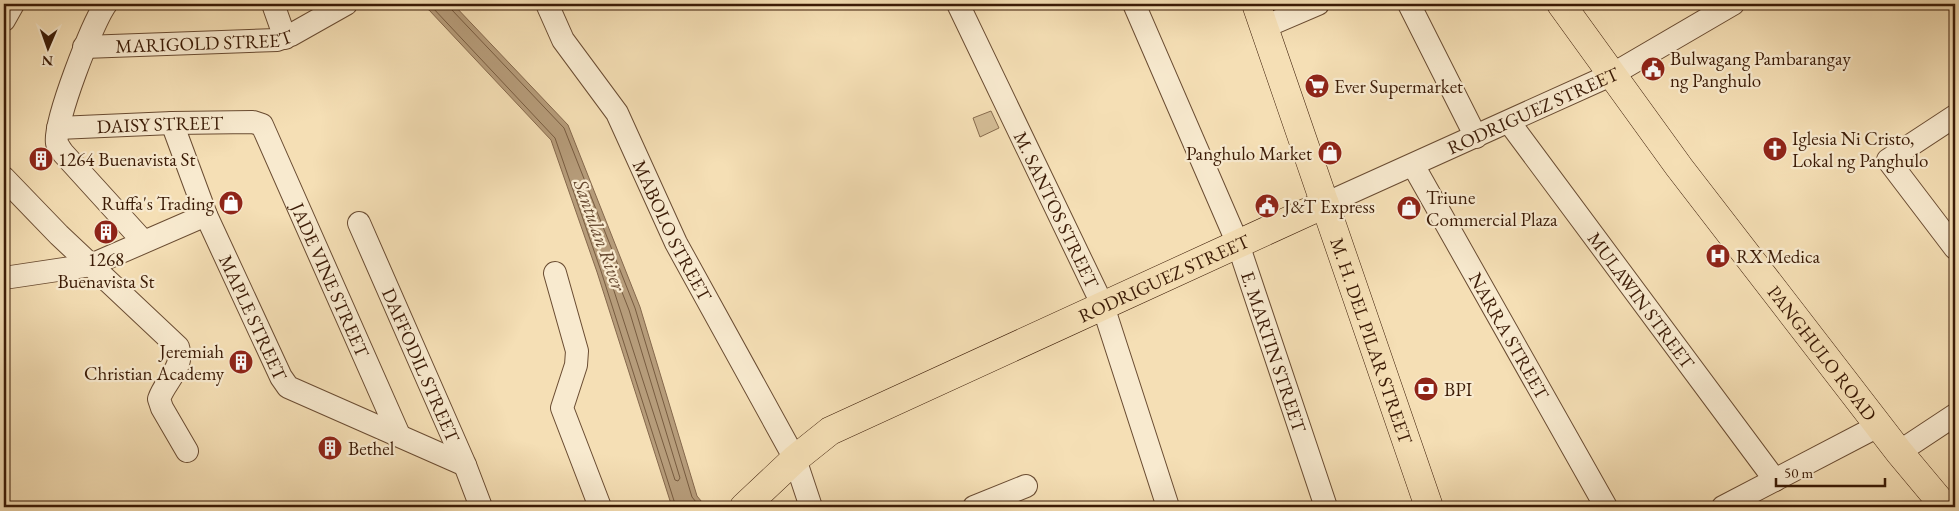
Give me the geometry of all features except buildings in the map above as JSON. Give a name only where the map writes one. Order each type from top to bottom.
[{"type":"main road","name":"PANGHULO ROAD","points":[[1561,4],[1679,168],[1945,507]]},
{"type":"main road","name":"M. H. DEL PILAR STREET","points":[[1260,16],[1429,507]]},
{"type":"main road","name":"RODRIGUEZ STREET","points":[[744,507],[795,459],[830,431],[1325,204]]},
{"type":"street","points":[[4,20],[13,4]]},
{"type":"street","points":[[106,4],[84,47],[58,128],[57,143],[63,153],[143,241]]},
{"type":"street","points":[[273,4],[285,38]]},
{"type":"street","name":"MARIGOLD STREET","points":[[84,47],[277,40],[285,38],[346,4]]},
{"type":"street","name":"MABOLO STREET","points":[[547,4],[564,40],[617,112],[676,244],[795,459],[811,507]]},
{"type":"street","name":"M. SANTOS STREET","points":[[958,4],[1103,306],[1168,507]]},
{"type":"street","name":"E. MARTIN STREET","points":[[1134,4],[1238,244],[1326,507]]},
{"type":"street","points":[[1260,16],[1318,4]]},
{"type":"street","points":[[1409,4],[1476,137]]},
{"type":"street","name":"RODRIGUEZ STREET","points":[[1325,204],[1613,74],[1733,4]]},
{"type":"street","points":[[1955,116],[1888,160],[1955,248]]},
{"type":"street","name":"DAISY STREET","points":[[58,128],[172,123],[253,122],[262,125]]},
{"type":"street","name":"MULAWIN STREET","points":[[1509,122],[1775,480]]},
{"type":"street","name":"MAPLE STREET","points":[[172,123],[206,214],[281,377],[288,387],[465,465]]},
{"type":"street","name":"JADE VINE STREET","points":[[262,125],[399,435]]},
{"type":"street","name":"NARRA STREET","points":[[1413,165],[1606,507]]},
{"type":"street","points":[[4,178],[91,265],[178,347],[181,355],[179,364],[159,400],[187,451]]},
{"type":"street","points":[[4,278],[91,265],[206,214]]},
{"type":"street","name":"DAFFODIL STREET","points":[[359,223],[465,465],[481,507]]},
{"type":"street","points":[[555,273],[577,350],[576,364],[562,408],[600,507]]},
{"type":"street","points":[[1900,452],[1955,415]]},
{"type":"street","points":[[1723,507],[1880,425]]},
{"type":"street","points":[[974,507],[1026,486]]},
{"type":"shaded area","points":[[991,111],[999,128],[980,137],[973,118]]},
{"type":"water","name":"Santulan River","points":[[417,4],[453,4],[568,125],[640,307],[697,496],[706,507],[672,507],[597,272],[551,140],[429,10]]},
{"type":"place","name":"Bulwagang Pambarangay ng Panghulo","points":[[1653,69]]},
{"type":"place","name":"Ever Supermarket","points":[[1317,86]]},
{"type":"place","name":"Iglesia Ni Cristo, Lokal ng Panghulo","points":[[1775,149]]},
{"type":"place","name":"Panghulo Market","points":[[1330,153]]},
{"type":"place","name":"1264 Buenavista St","points":[[41,159]]},
{"type":"place","name":"Ruffa's Trading","points":[[231,203]]},
{"type":"place","name":"J&T Express","points":[[1267,206]]},
{"type":"place","name":"Triune Commercial Plaza","points":[[1409,208]]},
{"type":"place","name":"1268 Buenavista St","points":[[106,232]]},
{"type":"place","name":"RX Medica","points":[[1718,256]]},
{"type":"place","name":"Jeremiah Christian Academy","points":[[241,362]]},
{"type":"place","name":"BPI","points":[[1426,389]]},
{"type":"place","name":"Bethel","points":[[330,448]]}]
